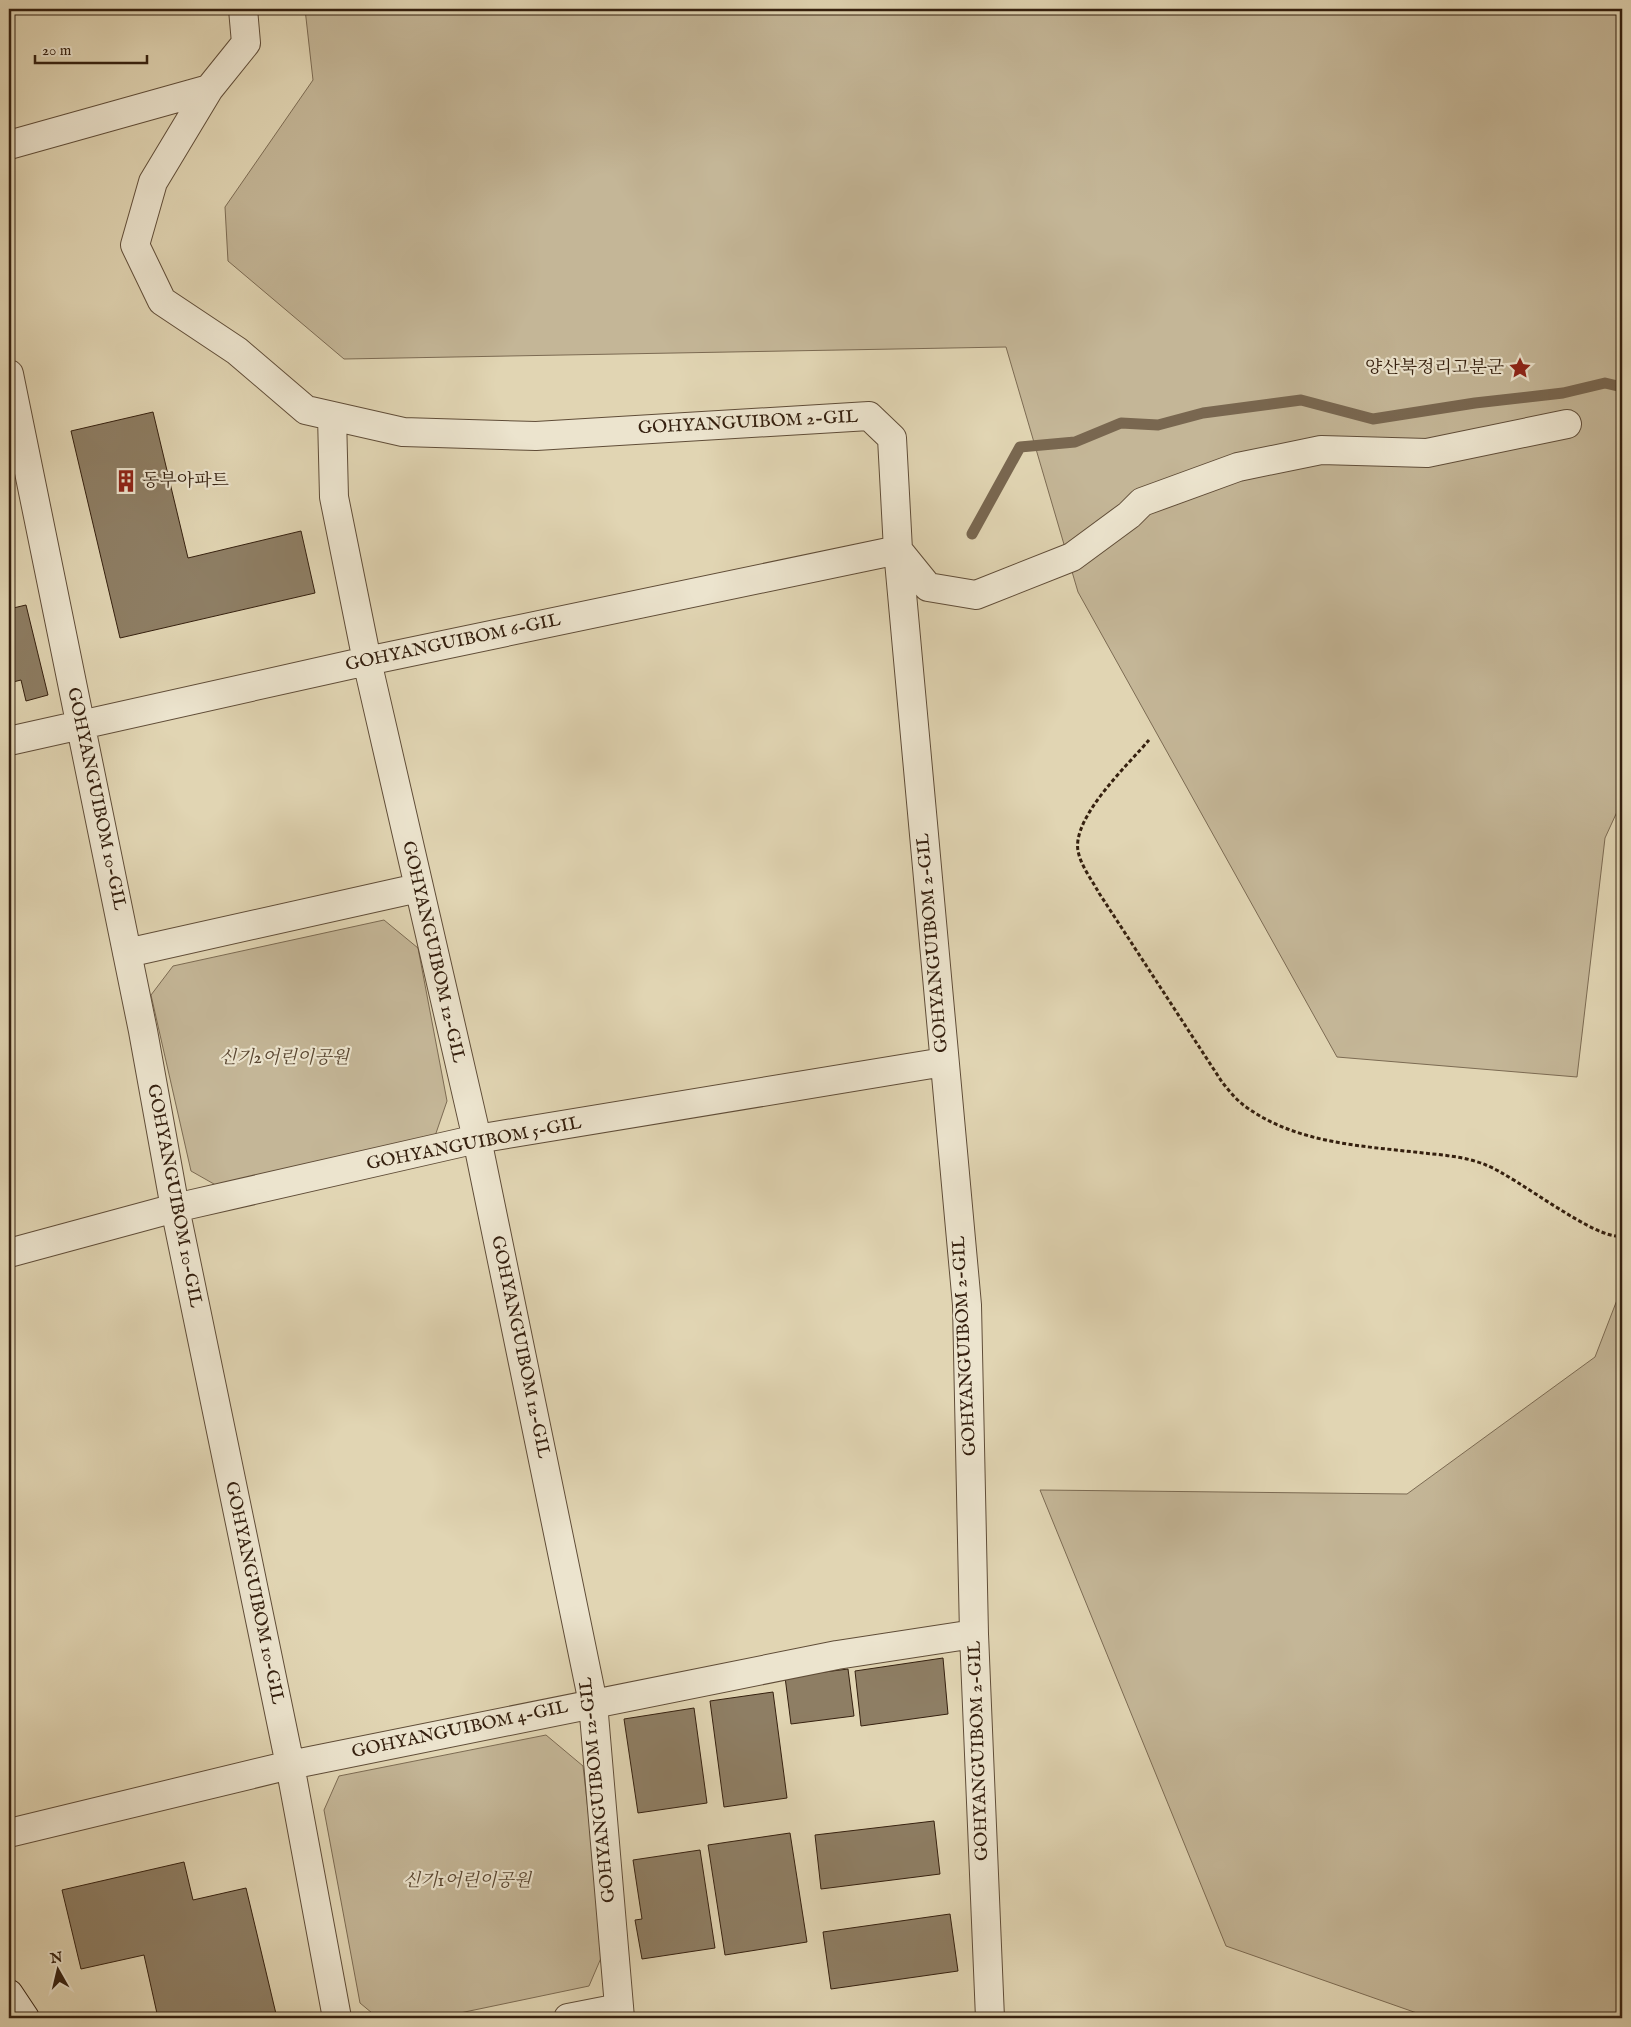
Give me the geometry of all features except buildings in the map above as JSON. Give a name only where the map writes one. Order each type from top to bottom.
[{"type":"street","points":[[243,9],[246,42],[209,89],[153,182],[135,245],[162,302],[237,351],[306,410],[332,416]]},
{"type":"street","points":[[9,144],[209,89]]},
{"type":"street","name":"GOHYANGUIBOM 10-GIL","points":[[9,374],[127,953],[175,1208],[290,1765],[337,2018]]},
{"type":"street","name":"GOHYANGUIBOM 2-GIL","points":[[332,416],[403,432],[536,436],[870,416],[892,438],[898,550],[967,1305],[974,1634],[990,2018]]},
{"type":"street","name":"GOHYANGUIBOM 12-GIL","points":[[332,416],[334,497],[367,661],[477,1139],[593,1703],[620,2013]]},
{"type":"street","points":[[898,550],[928,587],[976,595],[1072,557],[1129,515],[1142,502],[1238,467],[1321,450],[1428,453],[1567,424]]},
{"type":"street","name":"GOHYANGUIBOM 6-GIL","points":[[9,741],[367,661],[898,550]]},
{"type":"street","points":[[127,953],[418,888]]},
{"type":"street","name":"GOHYANGUIBOM 5-GIL","points":[[9,1253],[175,1208],[477,1139],[944,1062]]},
{"type":"street","name":"GOHYANGUIBOM 4-GIL","points":[[9,1833],[290,1765],[837,1655],[974,1634]]},
{"type":"street","points":[[9,1994],[25,2018]]},
{"type":"street","points":[[568,2018],[620,2013]]},
{"type":"path","points":[[1149,740],[1090,808],[1080,829],[1078,850],[1083,864],[1104,901],[1222,1082],[1238,1101],[1250,1110],[1290,1130],[1328,1141],[1445,1156],[1485,1164],[1514,1178],[1590,1227],[1616,1238],[1622,1236]]},
{"type":"green space","points":[[305,9],[1622,9],[1622,801],[1605,838],[1577,1077],[1337,1057],[1078,592],[1006,347],[344,359],[228,261],[225,207],[313,80]]},
{"type":"green space","name":"신기2어린이공원","points":[[384,920],[418,948],[447,1101],[434,1139],[221,1188],[191,1171],[151,995],[173,966]]},
{"type":"green space","points":[[1622,1287],[1622,2018],[1431,2018],[1226,1946],[1040,1490],[1407,1494],[1595,1357]]},
{"type":"green space","name":"신기1어린이공원","points":[[546,1735],[583,1766],[604,1951],[589,1986],[436,2018],[378,2018],[360,2003],[324,1810],[339,1776]]},
{"type":"waterway","points":[[972,534],[1020,447],[1075,442],[1121,423],[1158,425],[1203,413],[1301,400],[1373,419],[1475,403],[1563,393],[1605,383],[1622,387]]},
{"type":"place","name":"양산북정리고분군","points":[[1520,368]]},
{"type":"place","name":"동부아파트","points":[[126,481]]}]
